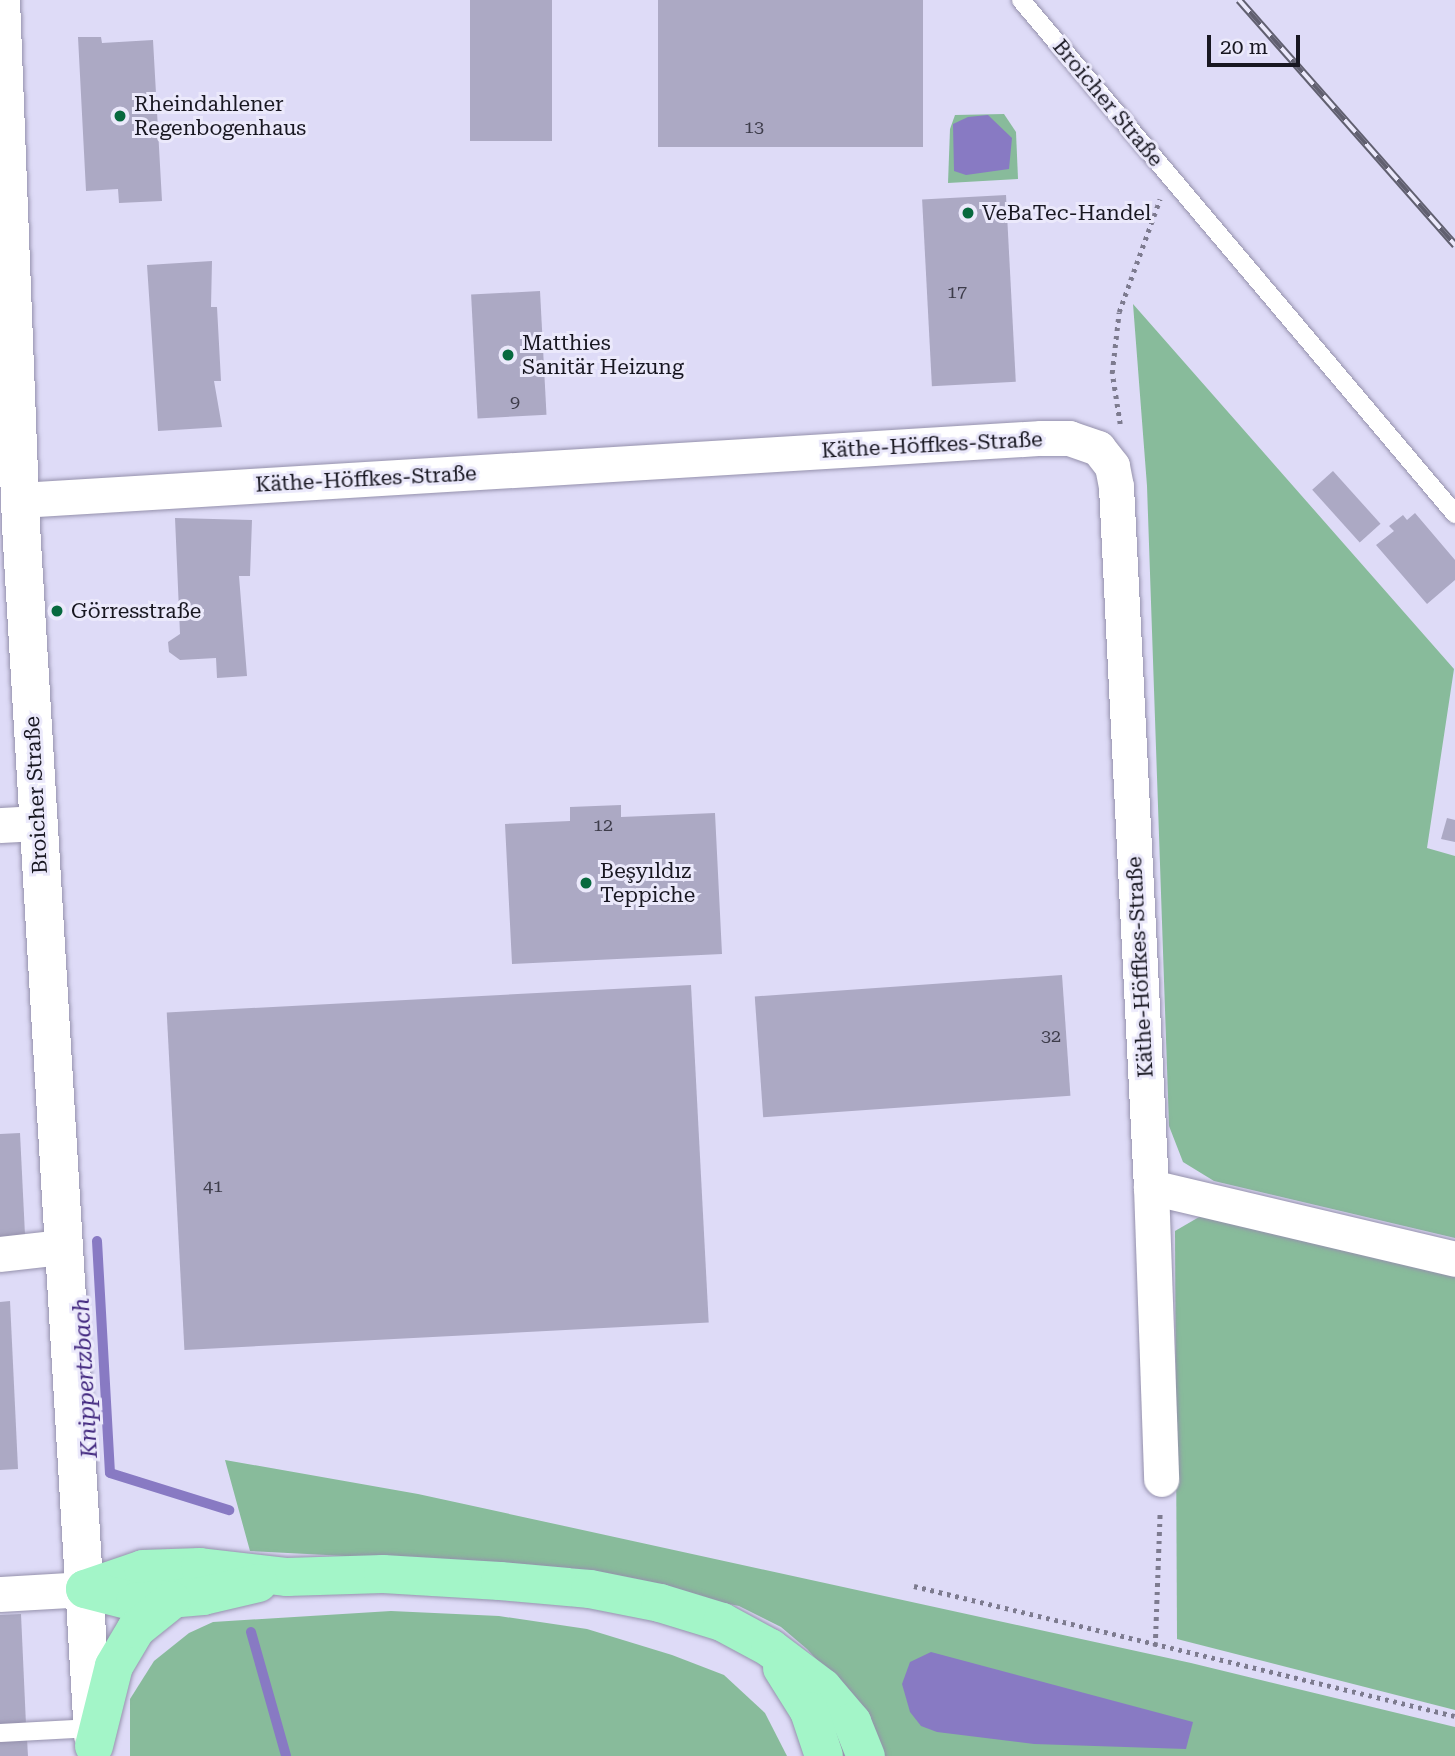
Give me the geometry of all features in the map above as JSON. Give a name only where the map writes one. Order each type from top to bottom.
[{"type":"main road","points":[[85,1589],[143,1569],[200,1567],[287,1577]]},
{"type":"main road","points":[[85,1589],[135,1602],[172,1600],[287,1577],[383,1573],[590,1589],[722,1622],[770,1648],[823,1688],[852,1723],[866,1756]]},
{"type":"main road","points":[[94,1743],[114,1666],[136,1629],[172,1600]]},
{"type":"main road","points":[[770,1648],[809,1712],[824,1756]]},
{"type":"street","name":"Broicher Straße","points":[[1,0],[14,515],[38,823],[61,1247],[94,1743]]},
{"type":"street","name":"Käthe-Höffkes-Straße","points":[[14,515],[1041,438],[1069,438],[1098,448],[1112,466],[1116,487],[1151,1187],[1161,1479]]},
{"type":"street","points":[[0,825],[38,823]]},
{"type":"street","points":[[1151,1187],[1455,1259]]},
{"type":"street","points":[[0,1254],[61,1247]]},
{"type":"street","points":[[0,1594],[85,1589]]},
{"type":"lane","name":"Broicher Straße","points":[[1021,0],[1455,514]]},
{"type":"lane","points":[[0,1733],[94,1743]]},
{"type":"path","points":[[1098,448],[1121,432],[1112,373],[1119,312],[1169,175]]},
{"type":"path","points":[[1155,1646],[1161,1479]]},
{"type":"path","points":[[914,1586],[1455,1716]]},
{"type":"green space","points":[[1004,114],[1016,132],[1018,179],[948,183],[950,129],[955,115]]},
{"type":"green space","points":[[1133,304],[1454,669],[1427,848],[1455,856],[1455,1238],[1214,1181],[1183,1162],[1169,1126],[1147,486]]},
{"type":"green space","points":[[1206,1213],[1455,1274],[1455,1710],[1177,1639],[1175,1231]]},
{"type":"green space","points":[[225,1460],[418,1494],[1191,1663],[1455,1727],[1455,1756],[885,1756],[832,1676],[807,1649],[781,1627],[739,1606],[538,1566],[250,1551]]},
{"type":"green space","points":[[391,1611],[499,1616],[587,1629],[672,1655],[724,1675],[765,1713],[787,1756],[130,1756],[130,1699],[154,1661],[189,1633],[213,1622]]},
{"type":"shaded area","points":[[988,115],[1012,138],[1009,169],[966,175],[954,171],[953,124],[968,117]]},
{"type":"shaded area","points":[[931,1652],[1193,1722],[1186,1749],[1034,1744],[937,1732],[921,1726],[910,1712],[902,1684],[910,1662]]},
{"type":"building","points":[[470,0],[552,0],[552,141],[470,141]]},
{"type":"building","points":[[658,0],[923,0],[923,147],[658,147]]},
{"type":"building","name":"Rheindahlener Regenbogenhaus","points":[[78,37],[101,37],[102,43],[153,40],[162,201],[119,203],[118,189],[86,191]]},
{"type":"building","points":[[1006,195],[1016,382],[932,386],[922,199]]},
{"type":"building","points":[[212,261],[211,307],[217,307],[221,381],[214,381],[222,427],[158,431],[147,265]]},
{"type":"building","name":"Matthies Sanitär Heizung","points":[[540,291],[546,415],[478,418],[471,295]]},
{"type":"building","points":[[1333,471],[1381,524],[1360,542],[1312,490]]},
{"type":"building","points":[[1415,513],[1455,560],[1455,580],[1427,604],[1376,545],[1394,531],[1389,526],[1403,515],[1407,520]]},
{"type":"building","points":[[175,518],[252,520],[250,576],[239,576],[247,676],[217,678],[216,658],[180,660],[169,652],[168,642],[180,634]]},
{"type":"building","points":[[621,805],[621,817],[715,813],[722,954],[512,964],[505,824],[570,821],[570,807]]},
{"type":"building","points":[[1447,818],[1455,820],[1455,842],[1441,839]]},
{"type":"building","points":[[1062,975],[1070,1096],[763,1117],[755,996]]},
{"type":"building","points":[[691,985],[709,1323],[184,1350],[167,1012]]},
{"type":"building","points":[[20,1133],[25,1235],[0,1237],[0,1134]]},
{"type":"building","points":[[10,1301],[18,1469],[0,1470],[0,1302]]},
{"type":"building","points":[[21,1614],[26,1725],[0,1726],[0,1615]]},
{"type":"building","points":[[27,1739],[28,1756],[0,1756],[0,1741]]},
{"type":"waterway","name":"Knippertzbach","points":[[97,1241],[110,1473],[229,1510]]},
{"type":"waterway","name":"Knippertzbach","points":[[251,1632],[286,1756]]},
{"type":"railway","points":[[1239,0],[1455,245]]},
{"type":"place","name":"Rheindahlener Regenbogenhaus","points":[[120,116]]},
{"type":"place","name":"VeBaTec-Handel","points":[[968,213]]},
{"type":"place","name":"Matthies Sanitär Heizung","points":[[508,355]]},
{"type":"place","name":"Görresstraße","points":[[57,611]]},
{"type":"place","name":"Beşyıldız Teppiche","points":[[586,883]]}]
